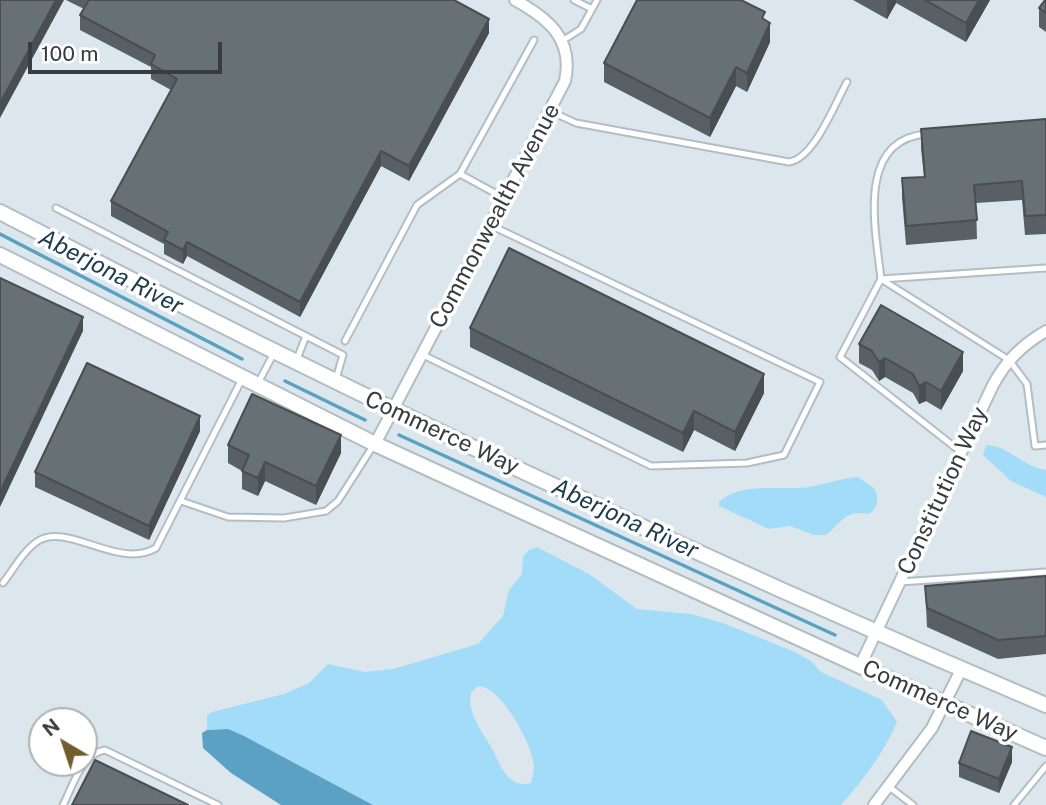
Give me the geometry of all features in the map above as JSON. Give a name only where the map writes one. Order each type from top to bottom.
[{"type":"street","points":[[515,0],[546,18],[562,41]]},
{"type":"street","name":"Commonwealth Avenue","points":[[375,444],[550,111],[566,75],[567,56],[562,41]]},
{"type":"street","name":"Commerce Way","points":[[0,212],[274,353],[392,409],[876,632],[1046,705]]},
{"type":"street","name":"Commerce Way","points":[[0,255],[375,444],[946,705],[1046,748]]},
{"type":"street","name":"Constitution Way","points":[[860,666],[993,385],[1009,360],[1031,340],[1046,331]]},
{"type":"street","points":[[874,805],[946,705],[961,670]]},
{"type":"lane","points":[[575,0],[592,9]]},
{"type":"lane","points":[[562,41],[579,32],[597,0]]},
{"type":"lane","points":[[345,341],[417,205],[460,174],[534,40]]},
{"type":"lane","points":[[550,111],[576,123],[789,162],[806,154],[847,82]]},
{"type":"lane","points":[[931,134],[919,135],[897,144],[886,156],[877,176],[873,194],[881,279],[840,356],[961,452]]},
{"type":"lane","points":[[460,174],[504,198]]},
{"type":"lane","points":[[57,208],[343,355],[336,382]]},
{"type":"lane","points":[[421,354],[651,466],[747,463],[784,455],[820,382],[490,225]]},
{"type":"lane","points":[[881,279],[1046,268]]},
{"type":"lane","points":[[881,279],[1009,360],[1027,384],[1035,446],[1046,444]]},
{"type":"lane","points":[[295,363],[306,336]]},
{"type":"lane","points":[[256,386],[274,353]]},
{"type":"lane","points":[[3,583],[32,547],[48,537],[61,537],[116,553],[151,551],[162,541],[242,379]]},
{"type":"lane","points":[[181,501],[228,517],[284,519],[326,511],[338,501],[375,444]]},
{"type":"lane","points":[[900,582],[1046,572]]},
{"type":"lane","points":[[64,805],[85,763],[96,753],[105,750],[218,805]]},
{"type":"lane","points":[[1014,805],[1046,766]]},
{"type":"lane","points":[[888,786],[913,805]]},
{"type":"shaded area","points":[[986,445],[1001,448],[1030,465],[1046,470],[1046,497],[1011,481],[983,455]]},
{"type":"shaded area","points":[[858,477],[875,489],[876,506],[869,514],[850,515],[826,535],[814,535],[790,526],[769,529],[719,506],[719,502],[728,495],[739,491],[809,487]]},
{"type":"shaded area","points":[[537,547],[589,574],[637,609],[691,614],[723,623],[795,652],[811,661],[821,672],[882,700],[897,722],[892,734],[872,766],[841,805],[373,805],[244,736],[220,729],[207,730],[207,715],[212,712],[284,694],[309,683],[328,664],[365,672],[393,669],[478,644],[503,616],[509,590],[522,574],[523,557],[529,550]],"holes":[[[478,686],[487,689],[506,706],[522,731],[534,766],[531,783],[522,784],[509,778],[476,720],[471,707],[471,693]]]},
{"type":"shaded area","points":[[228,729],[373,805],[281,805],[231,773],[203,748],[202,733],[207,730]]},
{"type":"building","points":[[0,0],[56,0],[0,103]]},
{"type":"building","points":[[89,0],[454,0],[489,19],[409,166],[381,151],[300,302],[187,242],[183,250],[164,240],[168,232],[111,201],[177,79],[151,64],[155,55],[80,15]]},
{"type":"building","points":[[637,0],[741,0],[765,12],[762,18],[770,23],[747,73],[736,67],[710,118],[604,63]]},
{"type":"building","points":[[925,0],[979,0],[966,23]]},
{"type":"building","points":[[1046,0],[1046,13],[1039,8]]},
{"type":"building","points":[[1046,119],[1046,215],[1025,216],[1022,181],[974,185],[977,220],[906,226],[902,178],[925,177],[921,129]]},
{"type":"building","points":[[509,248],[764,374],[735,432],[694,411],[683,433],[470,328]]},
{"type":"building","points":[[0,278],[83,317],[0,492]]},
{"type":"building","points":[[881,305],[963,352],[941,391],[926,382],[919,386],[913,374],[885,358],[879,362],[872,351],[859,344]]},
{"type":"building","points":[[87,363],[200,416],[149,526],[35,472]]},
{"type":"building","points":[[252,394],[341,435],[316,486],[265,462],[258,478],[242,471],[249,455],[228,445]]},
{"type":"building","points":[[1046,576],[1046,636],[998,640],[927,608],[925,586]]},
{"type":"building","points":[[971,731],[1012,747],[999,779],[959,763]]},
{"type":"building","points":[[98,761],[188,805],[72,805],[86,777],[98,777]]},
{"type":"waterway","name":"Aberjona River","points":[[0,234],[242,359]]},
{"type":"waterway","name":"Aberjona River","points":[[285,381],[365,420]]},
{"type":"waterway","name":"Aberjona River","points":[[399,435],[835,635]]}]
